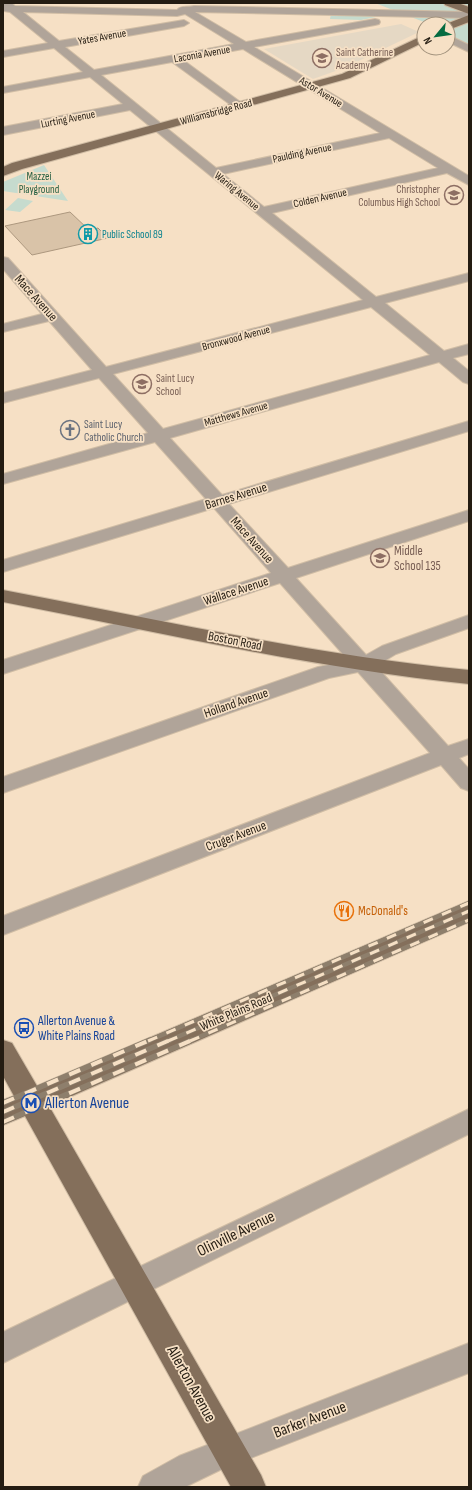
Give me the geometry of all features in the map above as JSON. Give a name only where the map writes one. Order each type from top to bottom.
[{"type":"main road","points":[[449,3],[469,12]]},
{"type":"main road","points":[[456,24],[469,18]]},
{"type":"main road","name":"Williamsbridge Road","points":[[17,166],[346,76],[416,42]]},
{"type":"main road","name":"Boston Road","points":[[3,596],[301,654],[422,673],[469,677]]},
{"type":"main road","name":"White Plains Road","points":[[3,1113],[469,911]]},
{"type":"main road","name":"Allerton Avenue","points":[[3,1051],[249,1487]]},
{"type":"street","name":"Astor Avenue","points":[[173,3],[469,181]]},
{"type":"street","points":[[370,3],[402,15],[416,22]]},
{"type":"street","points":[[7,7],[177,13],[194,9],[402,15],[469,15]]},
{"type":"street","name":"Waring Avenue","points":[[7,7],[26,20],[94,74],[469,378]]},
{"type":"street","name":"Laconia Avenue","points":[[3,90],[347,27],[402,15]]},
{"type":"street","name":"Yates Avenue","points":[[3,54],[210,18],[335,22],[347,27]]},
{"type":"street","points":[[12,22],[26,20]]},
{"type":"street","points":[[456,42],[469,49]]},
{"type":"street","points":[[174,59],[239,106]]},
{"type":"street","name":"Lurting Avenue","points":[[3,131],[133,106]]},
{"type":"street","name":"Paulding Avenue","points":[[214,172],[390,134]]},
{"type":"street","points":[[3,171],[17,166]]},
{"type":"street","name":"Colden Avenue","points":[[262,211],[448,169]]},
{"type":"street","name":"Mace Avenue","points":[[5,267],[52,316],[469,783]]},
{"type":"street","name":"Bronxwood Avenue","points":[[3,398],[469,278]]},
{"type":"street","points":[[3,328],[52,316]]},
{"type":"street","name":"Matthews Avenue","points":[[3,479],[469,349]]},
{"type":"street","name":"Barnes Avenue","points":[[3,566],[469,426]]},
{"type":"street","name":"Wallace Avenue","points":[[3,666],[469,515]]},
{"type":"street","name":"Holland Avenue","points":[[3,785],[321,674],[364,664],[389,650],[469,622]]},
{"type":"street","name":"Cruger Avenue","points":[[3,926],[469,746]]},
{"type":"street","name":"Olinville Avenue","points":[[3,1348],[469,1121]]},
{"type":"street","name":"Barker Avenue","points":[[154,1487],[197,1464],[469,1358]]},
{"type":"shaded area","name":"Saint Catherine Academy","points":[[401,24],[416,31],[416,33],[344,68],[313,79],[264,49]]},
{"type":"green space","points":[[375,3],[469,3],[469,46],[456,40],[456,16],[416,16],[416,19]]},
{"type":"green space","points":[[331,14],[381,16],[361,20],[330,19]]},
{"type":"green space","name":"Mazzei Playground","points":[[44,165],[68,201],[3,191],[3,182]]},
{"type":"green space","points":[[18,198],[33,201],[20,212],[5,210]]},
{"type":"building","name":"Public School 89","points":[[70,212],[89,230],[98,228],[108,238],[32,255],[5,226]]},
{"type":"railway","points":[[148,1041],[469,903]]},
{"type":"railway","points":[[168,1041],[469,911]]},
{"type":"railway","points":[[190,1041],[469,920]]},
{"type":"railway","points":[[3,1103],[150,1040]]},
{"type":"railway","points":[[3,1112],[170,1040]]},
{"type":"railway","points":[[3,1122],[192,1040]]},
{"type":"place","name":"Saint Catherine Academy","points":[[322,58]]},
{"type":"place","name":"Christopher Columbus High School","points":[[454,195]]},
{"type":"place","name":"Public School 89","points":[[88,234]]},
{"type":"place","name":"Saint Lucy School","points":[[142,384]]},
{"type":"place","name":"Saint Lucy Catholic Church","points":[[70,430]]},
{"type":"place","name":"Middle School 135","points":[[380,558]]},
{"type":"place","name":"McDonald's","points":[[344,911]]},
{"type":"place","name":"Allerton Avenue & White Plains Road","points":[[24,1028]]},
{"type":"place","name":"Allerton Avenue","points":[[31,1103]]}]
